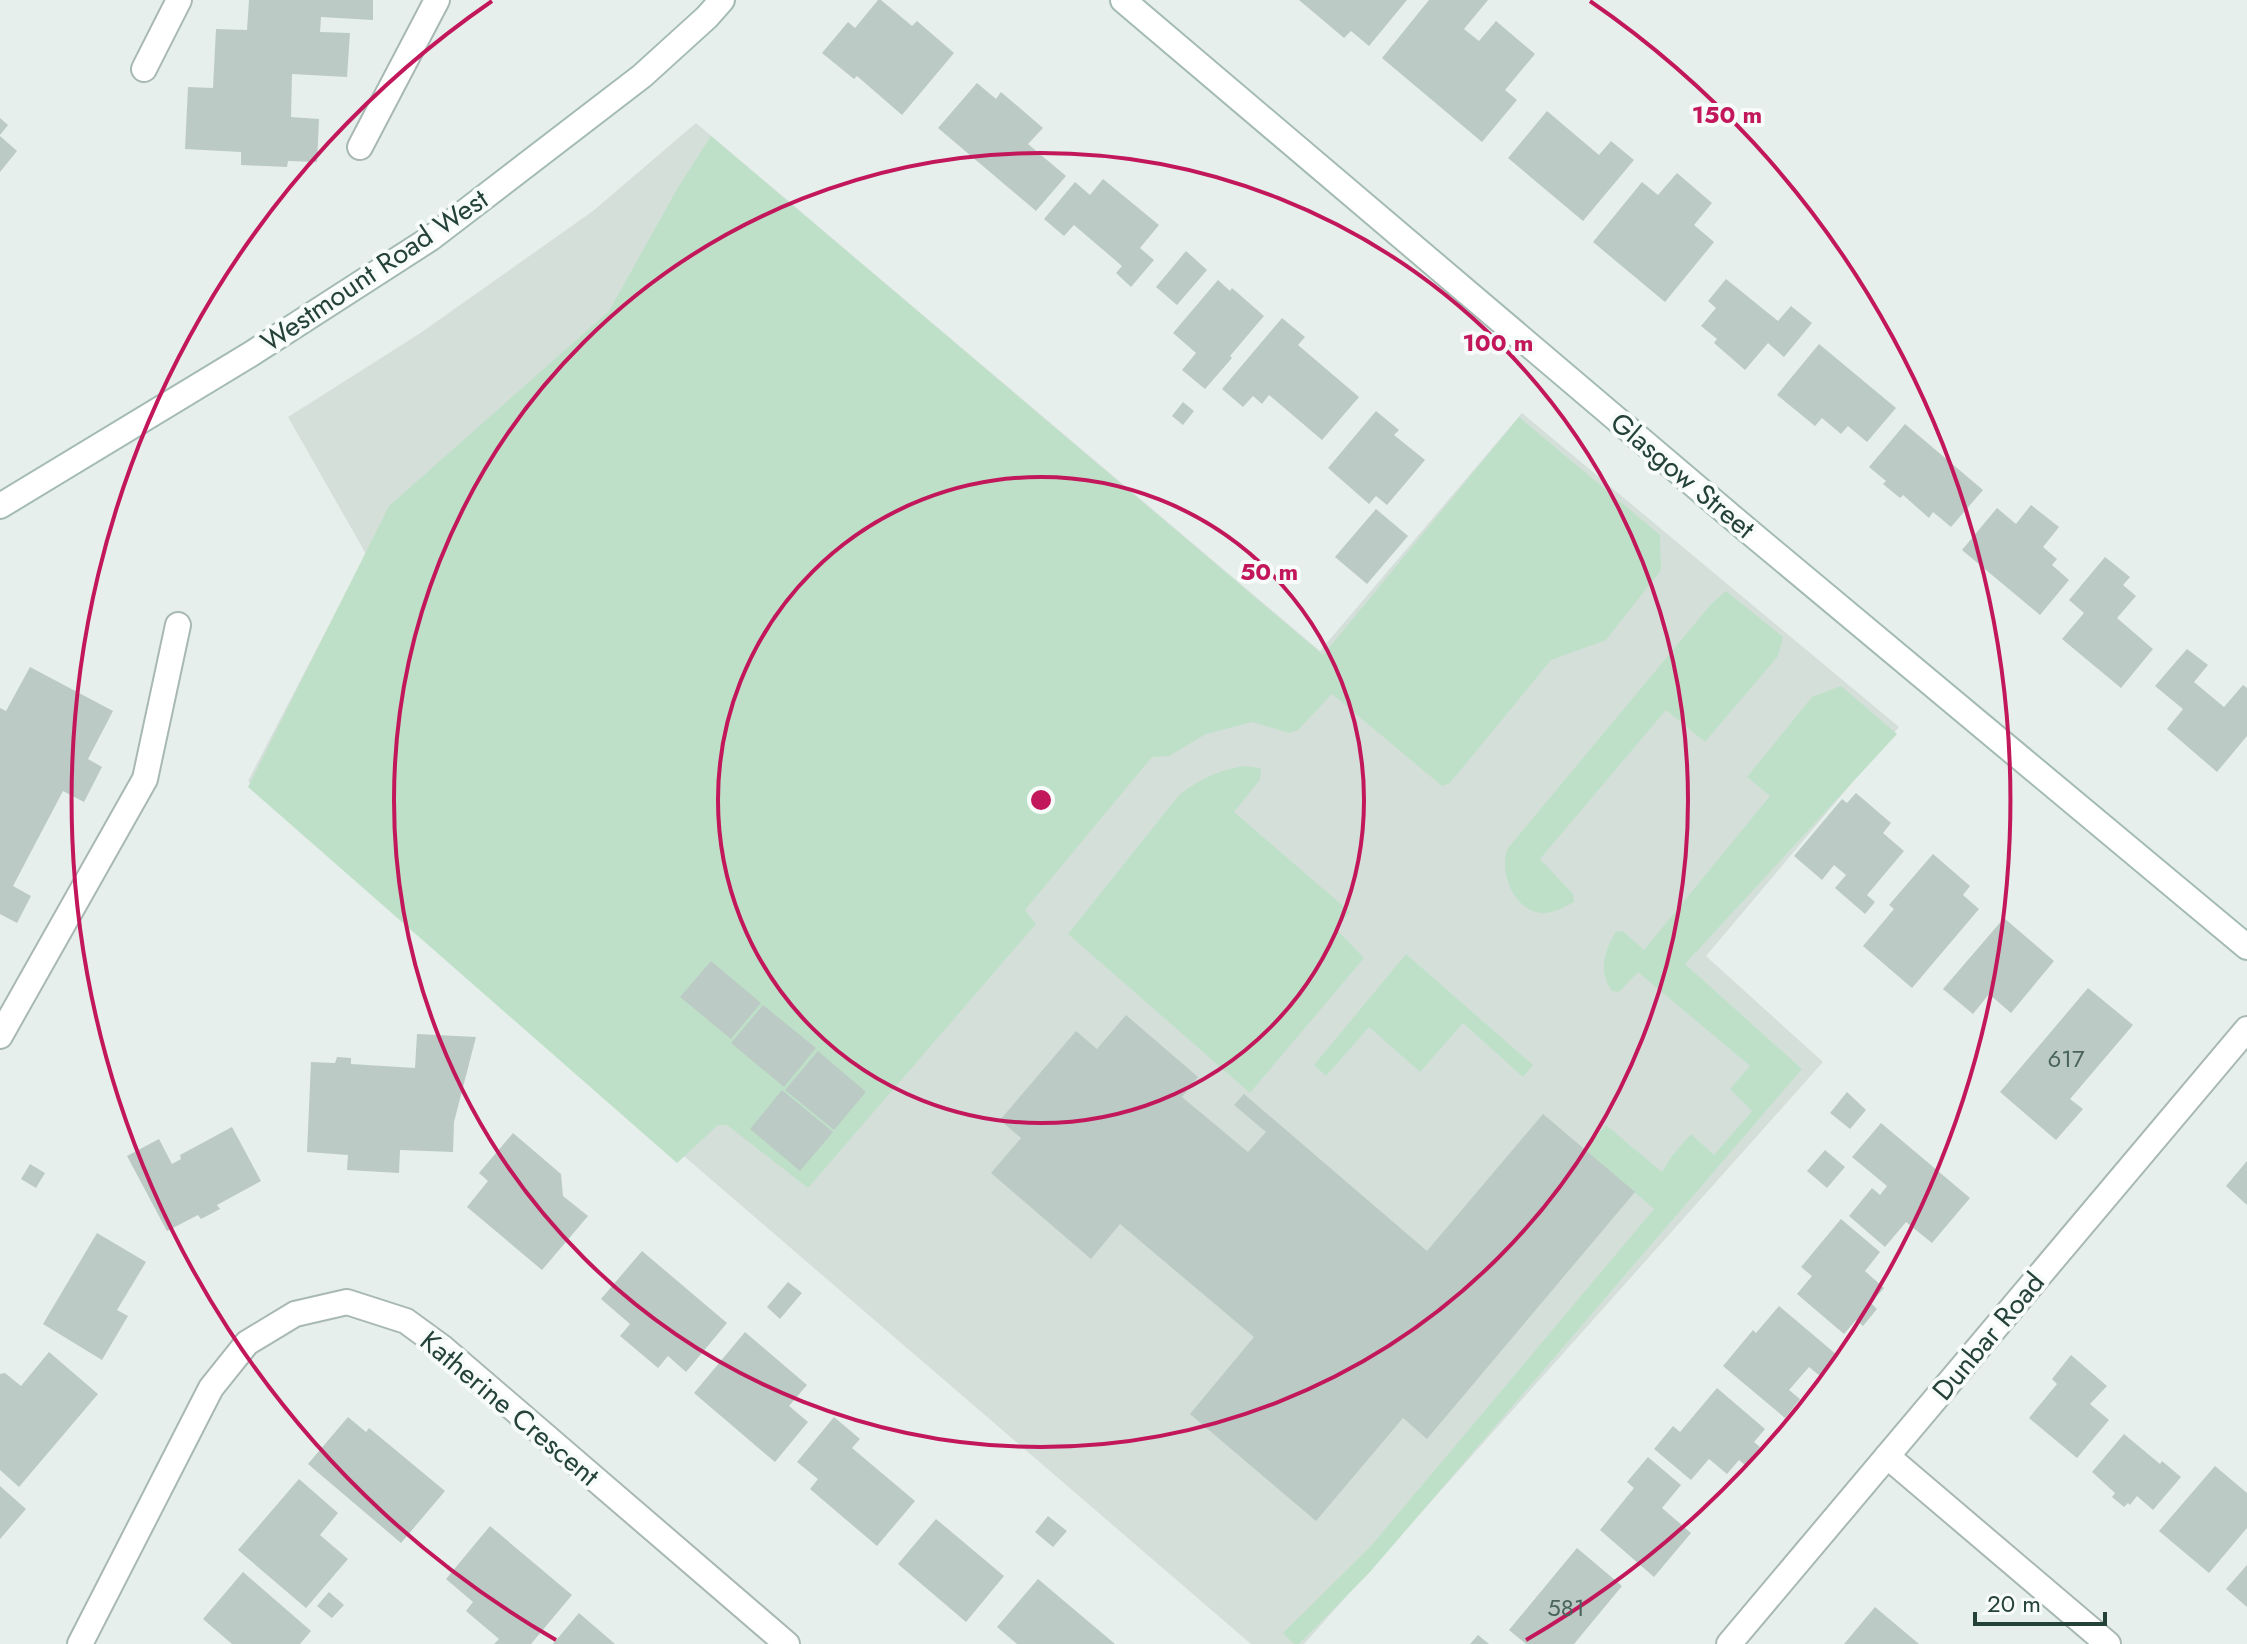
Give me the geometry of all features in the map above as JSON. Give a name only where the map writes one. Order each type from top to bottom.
[{"type":"street","points":[[144,69],[179,0]]},
{"type":"street","points":[[360,147],[437,0]]},
{"type":"street","name":"Westmount Road West","points":[[0,506],[251,354],[431,238],[642,76],[722,0]]},
{"type":"street","name":"Glasgow Street","points":[[1123,0],[1746,529],[2247,947]]},
{"type":"street","points":[[0,1036],[145,779],[178,625]]},
{"type":"street","name":"Dunbar Road","points":[[1729,1644],[2247,1029]]},
{"type":"street","name":"Katherine Crescent","points":[[80,1644],[211,1388],[247,1343],[295,1314],[347,1302],[406,1321],[443,1348],[787,1644]]},
{"type":"street","points":[[1887,1456],[2108,1644]]},
{"type":"shaded area","points":[[696,123],[1320,651],[1522,413],[1899,727],[1706,956],[1823,1062],[1304,1644],[1251,1644],[248,781],[366,554],[288,417],[419,334],[593,211]]},
{"type":"green space","points":[[711,136],[1323,655],[1519,417],[1660,535],[1661,570],[1606,640],[1551,660],[1450,783],[1442,786],[1332,694],[1298,730],[1289,733],[1252,722],[1206,734],[1169,756],[1152,757],[1025,910],[1036,924],[808,1188],[727,1125],[718,1125],[677,1163],[248,787],[389,506],[609,311],[677,189]]},
{"type":"green space","points":[[1726,591],[1783,637],[1778,656],[1705,742],[1666,710],[1540,859],[1573,894],[1574,902],[1548,913],[1524,906],[1511,890],[1507,879],[1505,858],[1508,848],[1712,603]]},
{"type":"green space","points":[[1841,686],[1897,734],[1685,964],[1802,1069],[1370,1572],[1299,1644],[1294,1644],[1283,1633],[1371,1546],[1654,1209],[1585,1150],[1606,1125],[1662,1172],[1691,1134],[1714,1155],[1752,1111],[1730,1089],[1750,1066],[1638,972],[1619,992],[1612,991],[1605,976],[1604,961],[1616,932],[1623,931],[1644,950],[1770,796],[1747,777],[1812,697]]},
{"type":"green space","points":[[1244,766],[1261,768],[1260,780],[1234,812],[1350,912],[1336,929],[1364,958],[1250,1093],[1068,934],[1179,795],[1210,776]]},
{"type":"green space","points":[[1406,954],[1533,1065],[1523,1077],[1463,1023],[1420,1072],[1369,1027],[1326,1076],[1314,1065]]},
{"type":"building","points":[[249,0],[373,0],[373,20],[321,17],[320,32],[350,33],[347,77],[292,74],[291,117],[319,119],[317,162],[288,161],[287,167],[241,165],[241,152],[185,149],[188,87],[213,88],[216,29],[247,30]]},
{"type":"building","points":[[878,0],[912,26],[917,21],[954,53],[902,115],[857,76],[854,79],[822,53],[848,22],[855,28]]},
{"type":"building","points":[[1299,0],[1407,0],[1369,46],[1351,31],[1344,38]]},
{"type":"building","points":[[1429,0],[1488,0],[1464,29],[1479,41],[1496,21],[1535,54],[1505,90],[1517,100],[1482,142],[1382,58]]},
{"type":"building","points":[[977,83],[996,99],[1001,92],[1043,128],[1028,144],[1066,176],[1036,211],[938,128]]},
{"type":"building","points":[[1547,111],[1599,155],[1611,141],[1634,160],[1583,221],[1508,158]]},
{"type":"building","points":[[0,118],[8,125],[0,135]]},
{"type":"building","points":[[0,136],[17,151],[0,172]]},
{"type":"building","points":[[1677,173],[1712,203],[1694,225],[1714,242],[1665,302],[1593,242],[1642,182],[1658,195]]},
{"type":"building","points":[[1103,179],[1159,225],[1140,248],[1154,260],[1131,287],[1116,273],[1122,266],[1074,225],[1064,236],[1044,219],[1075,182],[1090,195]]},
{"type":"building","points":[[1186,251],[1207,270],[1177,305],[1156,287]]},
{"type":"building","points":[[1726,279],[1778,321],[1791,306],[1812,323],[1784,357],[1768,343],[1745,370],[1714,343],[1717,339],[1701,326],[1716,308],[1708,301]]},
{"type":"building","points":[[1218,280],[1264,316],[1205,389],[1182,370],[1196,353],[1173,333]]},
{"type":"building","points":[[1282,318],[1305,337],[1298,345],[1359,397],[1322,440],[1269,395],[1262,404],[1253,396],[1243,407],[1222,389]]},
{"type":"building","points":[[1819,344],[1896,408],[1867,442],[1848,426],[1841,434],[1822,418],[1815,426],[1777,395]]},
{"type":"building","points":[[1183,402],[1194,411],[1183,425],[1172,416]]},
{"type":"building","points":[[1376,411],[1399,430],[1394,435],[1425,460],[1387,505],[1376,496],[1369,504],[1328,468]]},
{"type":"building","points":[[1905,424],[1983,490],[1951,527],[1933,512],[1929,518],[1903,495],[1900,498],[1869,467]]},
{"type":"building","points":[[2031,505],[2059,527],[2043,547],[2057,559],[2052,565],[2069,580],[2040,615],[1962,550],[1997,508],[2016,524]]},
{"type":"building","points":[[1376,509],[1408,536],[1367,584],[1335,557]]},
{"type":"building","points":[[2105,557],[2130,577],[2123,585],[2136,596],[2117,618],[2153,649],[2121,688],[2062,639],[2084,613],[2069,600]]},
{"type":"building","points":[[2187,649],[2208,665],[2194,682],[2224,707],[2243,685],[2247,688],[2247,736],[2217,772],[2167,729],[2183,709],[2155,686]]},
{"type":"building","points":[[30,667],[113,711],[88,759],[102,767],[84,802],[63,791],[13,886],[31,896],[17,923],[0,914],[0,708],[6,711]]},
{"type":"building","points":[[1856,793],[1891,823],[1883,833],[1904,851],[1867,895],[1875,902],[1865,914],[1835,888],[1846,875],[1834,865],[1822,880],[1794,856],[1842,799],[1847,803]]},
{"type":"building","points":[[1933,854],[1970,886],[1963,895],[1979,909],[1912,988],[1863,946],[1894,909],[1889,905]]},
{"type":"building","points":[[2004,918],[2054,961],[2011,1013],[1989,994],[1973,1014],[1943,989]]},
{"type":"building","points":[[711,961],[761,1003],[731,1039],[680,997]]},
{"type":"building","points":[[2088,988],[2133,1025],[2070,1099],[2083,1109],[2056,1140],[2000,1092]]},
{"type":"building","points":[[763,1005],[816,1048],[784,1087],[731,1043]]},
{"type":"building","points":[[1126,1015],[1198,1077],[1182,1097],[1248,1152],[1266,1132],[1234,1105],[1244,1094],[1427,1251],[1543,1114],[1635,1192],[1427,1439],[1403,1418],[1316,1521],[1190,1414],[1254,1337],[1120,1224],[1091,1259],[991,1173],[1021,1138],[1000,1120],[1076,1031],[1097,1049]]},
{"type":"building","points":[[417,1034],[476,1037],[454,1122],[453,1152],[400,1150],[399,1173],[347,1170],[348,1155],[307,1152],[311,1062],[335,1063],[337,1057],[351,1058],[351,1064],[415,1068]]},
{"type":"building","points":[[818,1051],[866,1092],[834,1130],[785,1090]]},
{"type":"building","points":[[782,1090],[833,1132],[800,1171],[750,1129]]},
{"type":"building","points":[[1847,1092],[1866,1110],[1850,1129],[1830,1113]]},
{"type":"building","points":[[1881,1123],[1970,1198],[1932,1243],[1906,1222],[1885,1247],[1849,1216],[1872,1188],[1880,1195],[1887,1186],[1852,1157]]},
{"type":"building","points":[[232,1127],[261,1181],[217,1205],[220,1209],[201,1219],[198,1215],[167,1231],[127,1156],[159,1139],[172,1164],[181,1159],[180,1155]]},
{"type":"building","points":[[513,1133],[561,1174],[563,1196],[588,1216],[542,1270],[467,1207],[488,1181],[479,1173]]},
{"type":"building","points":[[1825,1150],[1845,1167],[1827,1188],[1807,1171]]},
{"type":"building","points":[[2247,1161],[2247,1205],[2226,1186]]},
{"type":"building","points":[[30,1164],[45,1173],[36,1188],[21,1179]]},
{"type":"building","points":[[1841,1219],[1880,1252],[1865,1271],[1884,1288],[1871,1303],[1877,1309],[1863,1326],[1856,1320],[1844,1334],[1797,1294],[1812,1276],[1801,1267]]},
{"type":"building","points":[[97,1233],[146,1262],[117,1310],[128,1316],[102,1360],[43,1324]]},
{"type":"building","points":[[642,1251],[727,1323],[686,1372],[668,1356],[658,1368],[620,1336],[630,1324],[601,1299]]},
{"type":"building","points":[[788,1282],[802,1293],[780,1319],[767,1307]]},
{"type":"building","points":[[1779,1306],[1837,1355],[1820,1376],[1809,1367],[1789,1390],[1800,1399],[1785,1418],[1723,1366],[1753,1330],[1756,1333]]},
{"type":"building","points":[[745,1332],[807,1385],[789,1406],[808,1422],[775,1462],[694,1393]]},
{"type":"building","points":[[49,1352],[98,1394],[19,1487],[0,1470],[0,1374],[5,1373],[21,1386]]},
{"type":"building","points":[[2071,1355],[2107,1386],[2090,1404],[2109,1420],[2077,1458],[2029,1418],[2057,1384],[2052,1379]]},
{"type":"building","points":[[1717,1388],[1765,1429],[1754,1442],[1760,1447],[1745,1465],[1739,1460],[1727,1474],[1709,1459],[1691,1480],[1654,1449],[1673,1426],[1680,1432]]},
{"type":"building","points":[[348,1417],[366,1432],[369,1428],[445,1491],[401,1543],[308,1464]]},
{"type":"building","points":[[834,1417],[860,1439],[852,1448],[915,1501],[877,1546],[810,1489],[818,1479],[797,1462]]},
{"type":"building","points":[[2124,1434],[2181,1477],[2153,1510],[2137,1496],[2124,1507],[2112,1497],[2115,1493],[2092,1472]]},
{"type":"building","points":[[1648,1457],[1681,1485],[1662,1508],[1691,1533],[1654,1577],[1600,1530],[1634,1488],[1627,1482]]},
{"type":"building","points":[[2215,1466],[2247,1493],[2247,1528],[2209,1573],[2159,1531]]},
{"type":"building","points":[[299,1479],[338,1513],[320,1535],[348,1559],[306,1608],[238,1550]]},
{"type":"building","points":[[0,1486],[26,1509],[0,1539]]},
{"type":"building","points":[[1048,1516],[1067,1531],[1053,1547],[1035,1532]]},
{"type":"building","points":[[936,1519],[1004,1576],[966,1622],[898,1564]]},
{"type":"building","points":[[490,1526],[572,1595],[531,1644],[494,1644],[499,1639],[466,1611],[473,1602],[446,1579]]},
{"type":"building","points":[[1577,1548],[1622,1586],[1574,1644],[1526,1644],[1509,1630]]},
{"type":"building","points":[[2247,1565],[2247,1607],[2226,1589]]},
{"type":"building","points":[[243,1572],[311,1631],[300,1644],[232,1644],[203,1619]]},
{"type":"building","points":[[1038,1579],[1115,1644],[1017,1644],[997,1627]]},
{"type":"building","points":[[329,1592],[344,1605],[332,1618],[317,1606]]},
{"type":"building","points":[[1875,1607],[1919,1644],[1844,1644]]},
{"type":"building","points":[[579,1613],[615,1644],[553,1644]]},
{"type":"building","points":[[1478,1635],[1489,1644],[1470,1644]]}]
